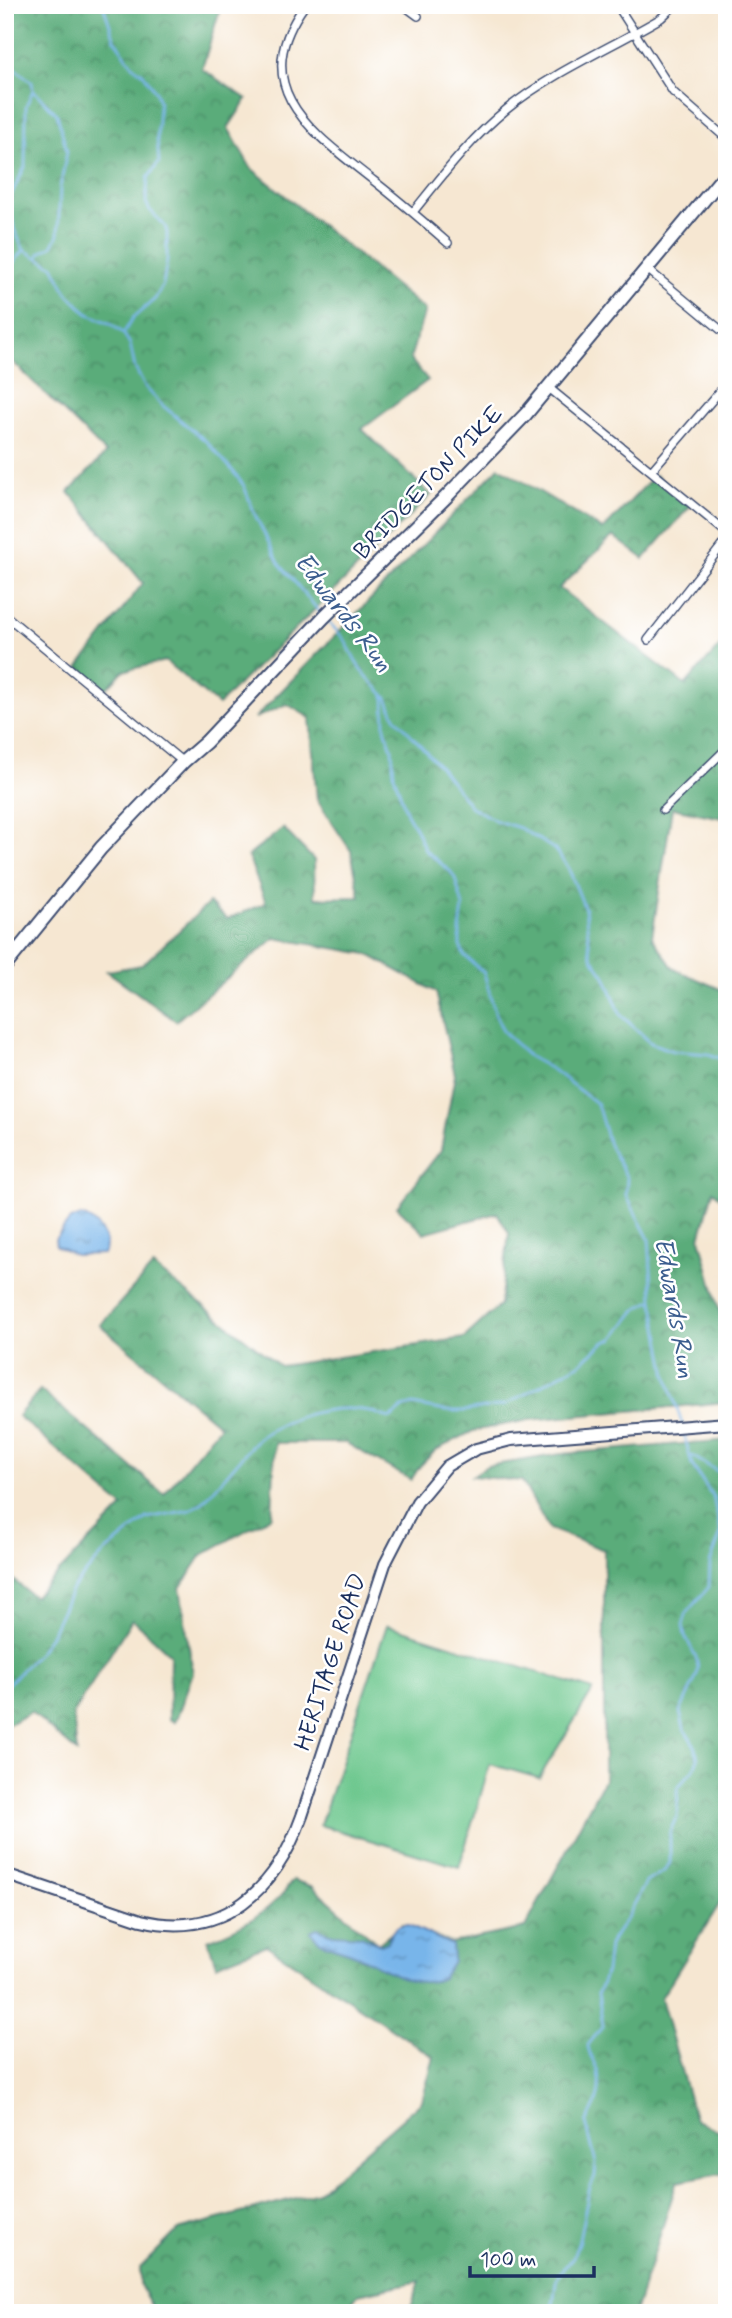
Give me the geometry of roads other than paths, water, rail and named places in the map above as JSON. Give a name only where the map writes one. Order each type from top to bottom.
[{"type":"main road","name":"BRIDGETON PIKE","points":[[5,966],[81,870],[549,388],[727,172]]},
{"type":"street","points":[[305,5],[286,41],[284,54],[285,86],[292,105],[319,137],[448,243]]},
{"type":"street","points":[[403,5],[418,16]]},
{"type":"street","points":[[617,5],[673,92],[727,139]]},
{"type":"street","points":[[413,212],[463,152],[508,108],[536,89],[661,18],[676,5]]},
{"type":"street","points":[[646,268],[727,335]]},
{"type":"street","points":[[652,470],[727,383]]},
{"type":"street","points":[[549,388],[727,533]]},
{"type":"street","points":[[648,640],[727,539]]},
{"type":"street","points":[[5,615],[183,762]]},
{"type":"street","points":[[663,810],[727,748]]},
{"type":"street","name":"HERITAGE ROAD","points":[[5,1874],[141,1920],[163,1924],[206,1920],[246,1901],[269,1880],[288,1852],[385,1564],[406,1520],[440,1473],[464,1455],[498,1442],[574,1433],[727,1423]]},
{"type":"water","points":[[81,1216],[92,1221],[101,1231],[106,1248],[104,1254],[75,1255],[56,1246],[55,1239],[70,1220]]},
{"type":"water","points":[[407,1924],[452,1945],[453,1961],[442,1978],[420,1982],[408,1979],[324,1943],[311,1931],[317,1928],[333,1934],[361,1936],[381,1945],[388,1942],[397,1927]]},
{"type":"waterway","points":[[103,5],[115,40],[133,66],[143,73],[159,102],[159,162],[148,178],[146,202],[167,232],[167,260],[163,285],[155,299],[133,318],[123,334]]},
{"type":"waterway","name":"Edwards Run","points":[[5,61],[32,82],[33,90]]},
{"type":"waterway","name":"Edwards Run","points":[[33,90],[26,106],[25,167],[9,199],[14,229],[24,250],[53,266],[67,293],[87,313],[123,333],[130,344],[135,368],[145,387],[162,405],[207,442],[233,471],[244,486],[279,563],[322,615]]},
{"type":"waterway","points":[[33,90],[57,114],[67,151],[60,188],[58,235],[52,246],[40,253],[39,257]]},
{"type":"waterway","points":[[5,273],[24,250]]},
{"type":"waterway","points":[[327,620],[345,640],[360,669],[387,698],[395,717],[441,768],[471,807],[497,821],[520,828],[554,849],[568,867],[585,909],[593,959],[605,976],[621,1015],[651,1043],[673,1051],[709,1054],[727,1061]]},
{"type":"waterway","name":"Edwards Run","points":[[384,694],[385,728],[392,749],[394,775],[407,814],[425,850],[455,878],[463,906],[460,946],[464,955],[484,973],[503,1031],[528,1056],[553,1070],[597,1104],[609,1145],[627,1178],[626,1195],[649,1239],[653,1300],[667,1376],[682,1424]]},
{"type":"waterway","points":[[5,1687],[39,1652],[51,1634],[73,1587],[105,1552],[147,1518],[190,1510],[203,1502],[258,1438],[270,1430],[297,1418],[326,1410],[355,1409],[391,1418],[402,1408],[413,1405],[445,1411],[505,1405],[581,1363],[603,1343],[613,1339],[636,1310],[653,1300]]},
{"type":"waterway","name":"Edwards Run","points":[[552,2313],[558,2275],[573,2257],[578,2244],[590,2187],[595,2176],[596,2163],[586,2123],[597,2100],[599,2080],[588,2045],[603,2026],[598,1993],[606,1972],[609,1945],[646,1882],[664,1871],[670,1863],[670,1831],[677,1816],[678,1787],[694,1769],[698,1758],[695,1746],[684,1728],[680,1712],[698,1668],[683,1625],[687,1612],[709,1587],[710,1563],[721,1533],[713,1497],[692,1465],[683,1430]]},
{"type":"waterway","points":[[692,1456],[727,1477]]}]
